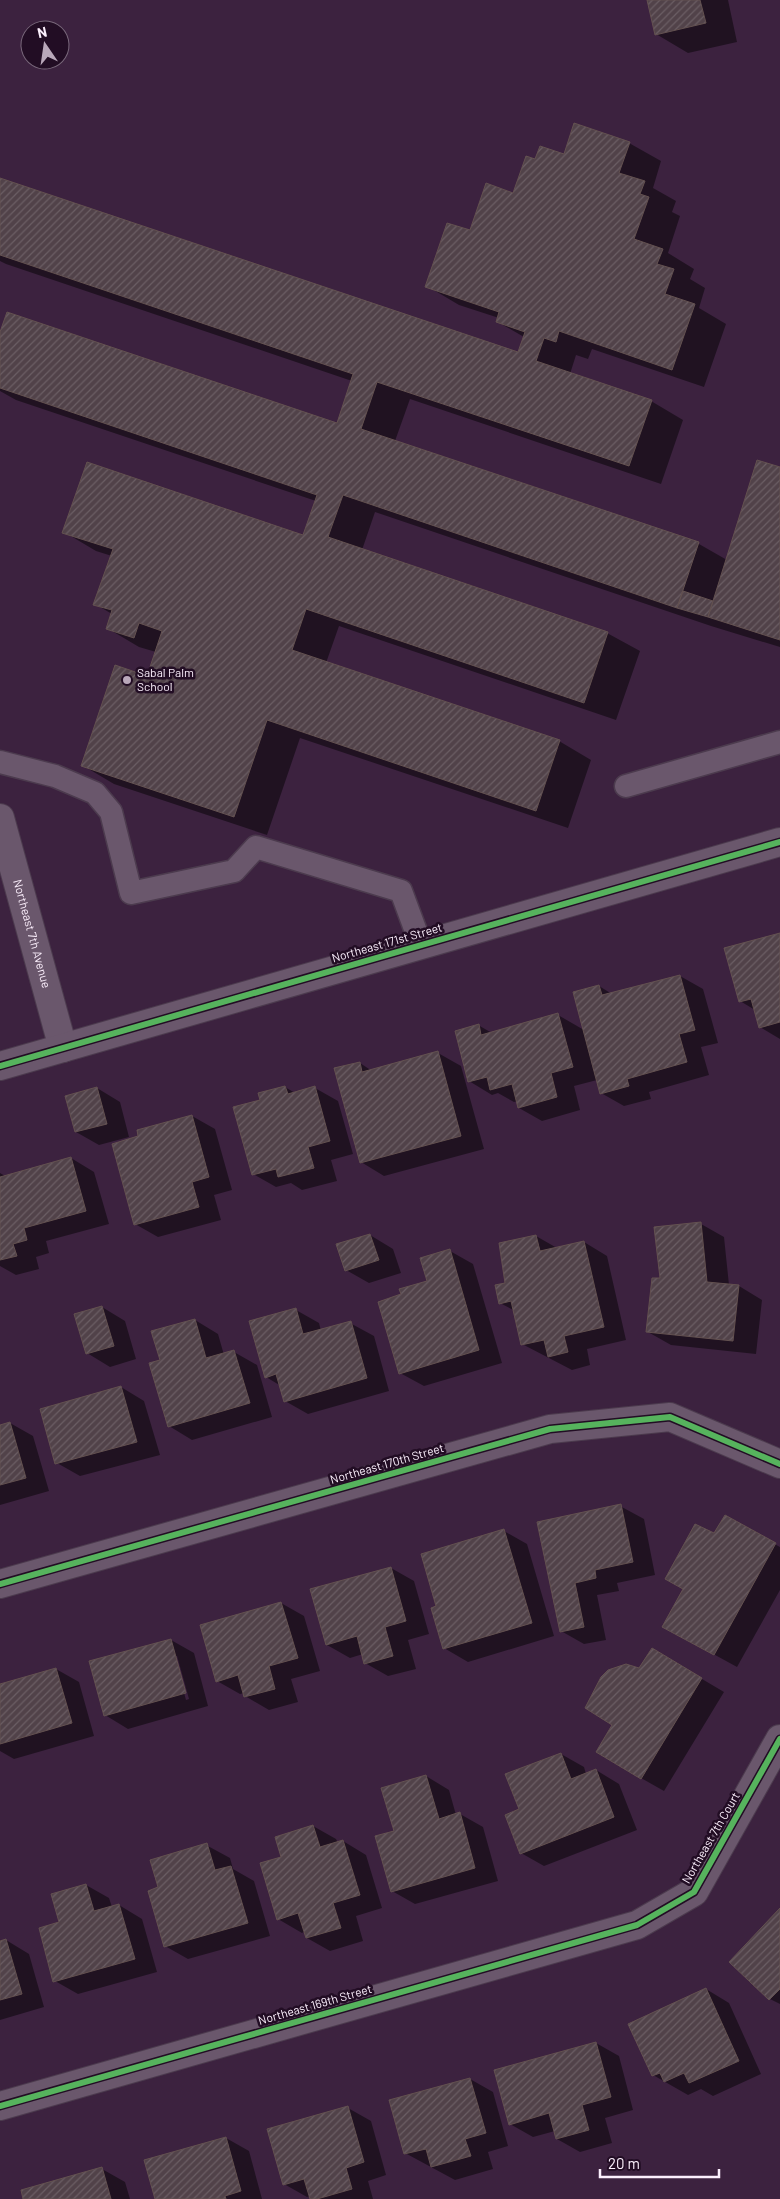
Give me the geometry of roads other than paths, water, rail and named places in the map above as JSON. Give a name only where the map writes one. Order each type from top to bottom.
[{"type":"street","name":"Northeast 7th Avenue","points":[[0,818],[63,1048]]},
{"type":"street","name":"Northeast 171st Street","points":[[0,1066],[780,842]]},
{"type":"street","name":"Northeast 170th Street","points":[[0,1584],[550,1429],[670,1417],[780,1464]]},
{"type":"street","name":"Northeast 7th Court","points":[[637,1925],[694,1892],[780,1739]]},
{"type":"street","name":"Northeast 169th Street","points":[[0,2106],[637,1925]]},
{"type":"lane","points":[[626,786],[780,742]]},
{"type":"lane","points":[[0,762],[55,776],[95,793],[111,812],[131,893],[234,871],[256,847],[402,891],[421,945]]},
{"type":"place","name":"Sabal Palm School","points":[[127,680]]}]
